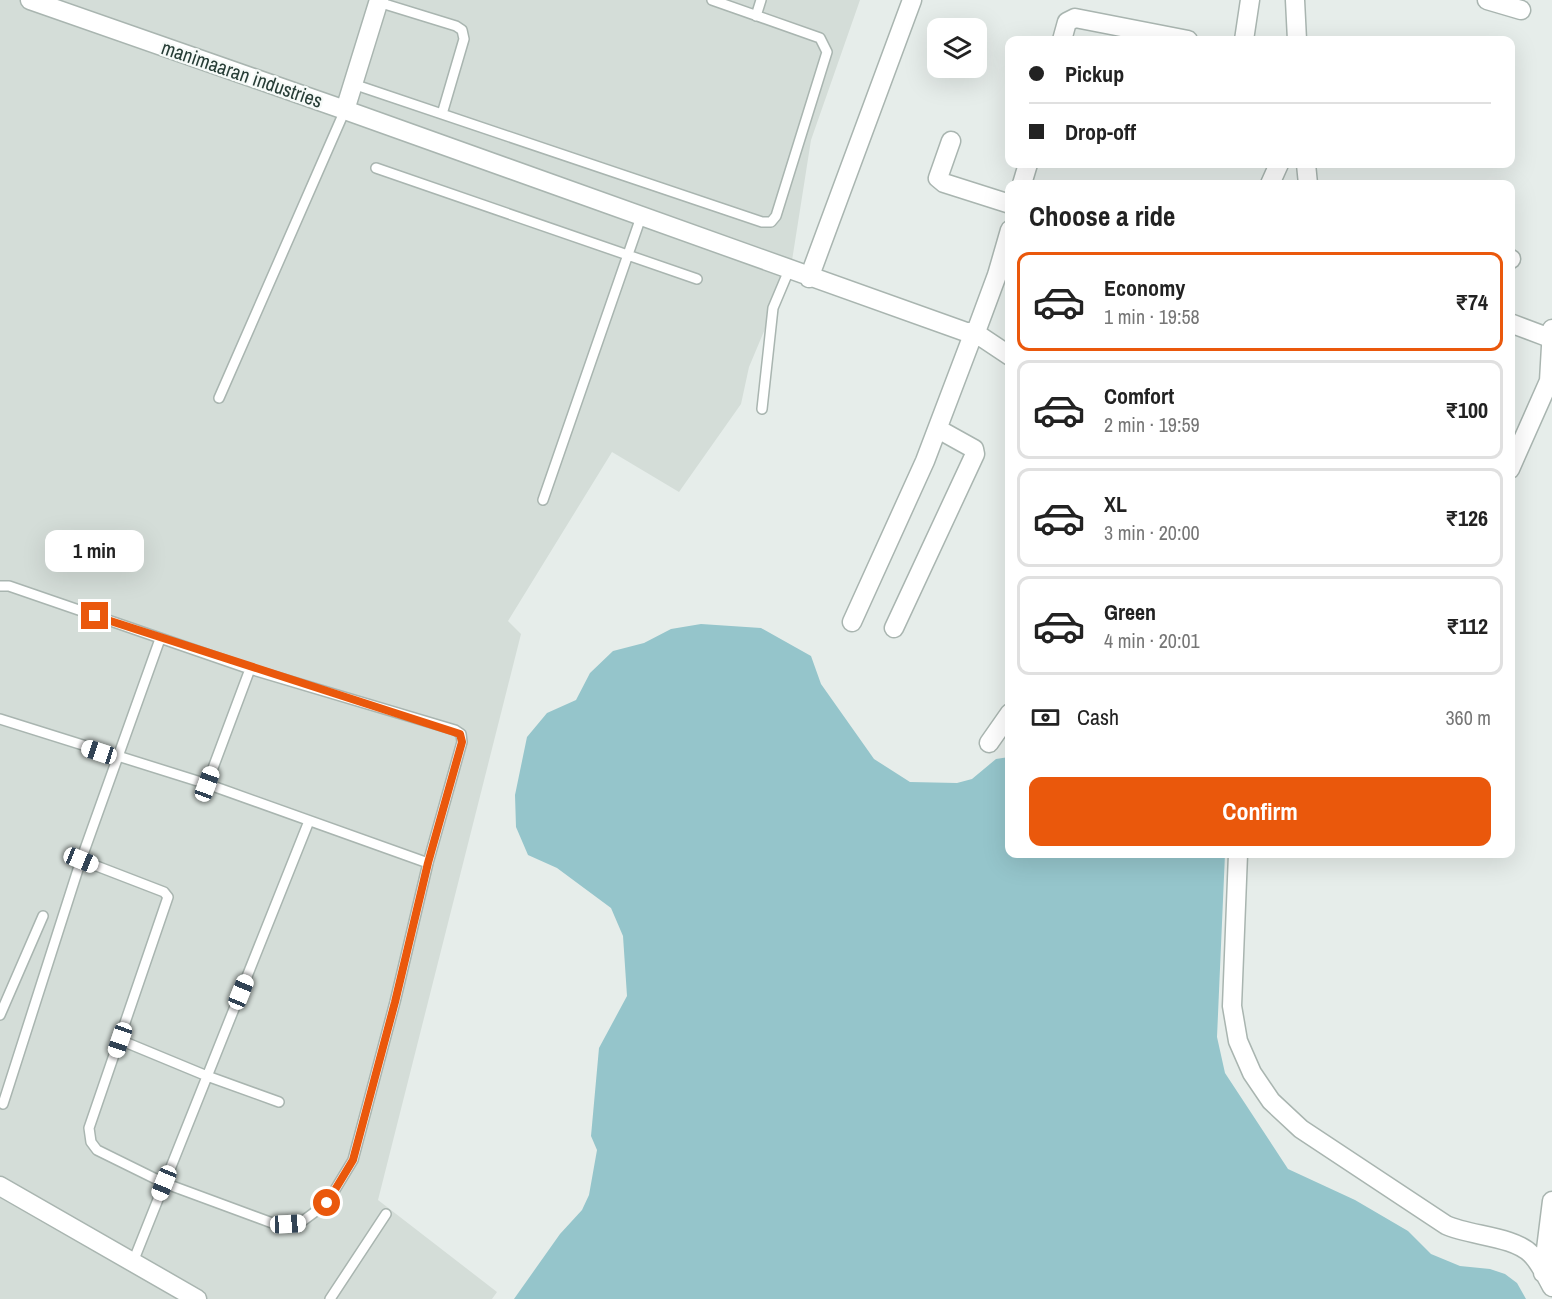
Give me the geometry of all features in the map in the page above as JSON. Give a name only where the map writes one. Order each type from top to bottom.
[{"type":"street","name":"manimaaran industries","points":[[30,0],[345,110],[379,1]]},
{"type":"street","points":[[809,278],[912,0]]},
{"type":"street","points":[[1245,36],[1250,0]]},
{"type":"street","points":[[1295,0],[1297,36]]},
{"type":"street","points":[[1488,0],[1521,10]]},
{"type":"street","points":[[1063,36],[1071,9],[1173,36]]},
{"type":"street","points":[[345,110],[809,278],[966,332],[974,332],[1005,353]]},
{"type":"street","points":[[951,141],[938,178],[944,183],[1005,202]]},
{"type":"street","points":[[852,622],[938,429],[997,275],[1005,247]]},
{"type":"street","points":[[1515,325],[1551,343],[1549,381],[1515,459]]},
{"type":"street","points":[[894,628],[975,454],[974,449],[938,429]]},
{"type":"street","points":[[989,743],[1005,720]]},
{"type":"street","points":[[1238,858],[1233,1005],[1238,1041],[1252,1074],[1271,1101],[1301,1129],[1446,1225],[1460,1232],[1522,1247],[1532,1255],[1548,1280]]},
{"type":"street","points":[[0,1186],[197,1299]]},
{"type":"street","points":[[1548,1280],[1552,1201]]},
{"type":"lane","points":[[353,84],[762,222],[771,222],[776,216],[827,52],[820,38],[712,0]]},
{"type":"lane","points":[[756,16],[761,0]]},
{"type":"lane","points":[[379,1],[462,30],[464,39],[442,114]]},
{"type":"lane","points":[[219,398],[345,110]]},
{"type":"lane","points":[[376,168],[697,279]]},
{"type":"lane","points":[[543,500],[641,217]]},
{"type":"lane","points":[[762,409],[773,308],[789,270]]},
{"type":"lane","points":[[0,586],[9,586],[250,669],[455,730],[460,734],[462,742],[428,863],[395,1002],[353,1160],[327,1203],[300,1223],[275,1224],[164,1183],[97,1150],[88,1135],[168,897],[164,892],[81,860]]},
{"type":"lane","points":[[3,1104],[81,860],[160,639]]},
{"type":"lane","points":[[207,784],[250,669]]},
{"type":"lane","points":[[0,720],[207,784],[428,863]]},
{"type":"lane","points":[[133,1262],[309,821]]},
{"type":"lane","points":[[0,1015],[43,916]]},
{"type":"lane","points":[[120,1040],[207,1077],[279,1102]]},
{"type":"lane","points":[[330,1299],[386,1214]]},
{"type":"shaded area","points":[[0,0],[860,0],[811,140],[791,267],[749,367],[741,404],[679,492],[612,452],[508,621],[521,634],[378,1200],[497,1292],[492,1299],[0,1299]]},
{"type":"water","points":[[701,624],[761,628],[811,656],[821,684],[874,759],[910,782],[957,783],[972,779],[996,759],[1005,758],[1005,858],[1225,858],[1217,1037],[1225,1073],[1288,1169],[1355,1200],[1408,1231],[1431,1254],[1460,1266],[1490,1269],[1505,1274],[1517,1283],[1526,1299],[514,1299],[560,1234],[582,1210],[589,1195],[597,1150],[591,1136],[599,1048],[627,996],[623,936],[611,908],[557,868],[528,855],[516,827],[515,795],[527,737],[547,713],[576,700],[590,673],[613,651],[644,643],[671,629]]},
{"type":"route","points":[[95,616],[250,669],[455,730],[460,734],[462,742],[428,863],[395,1002],[353,1160],[327,1203]]}]
